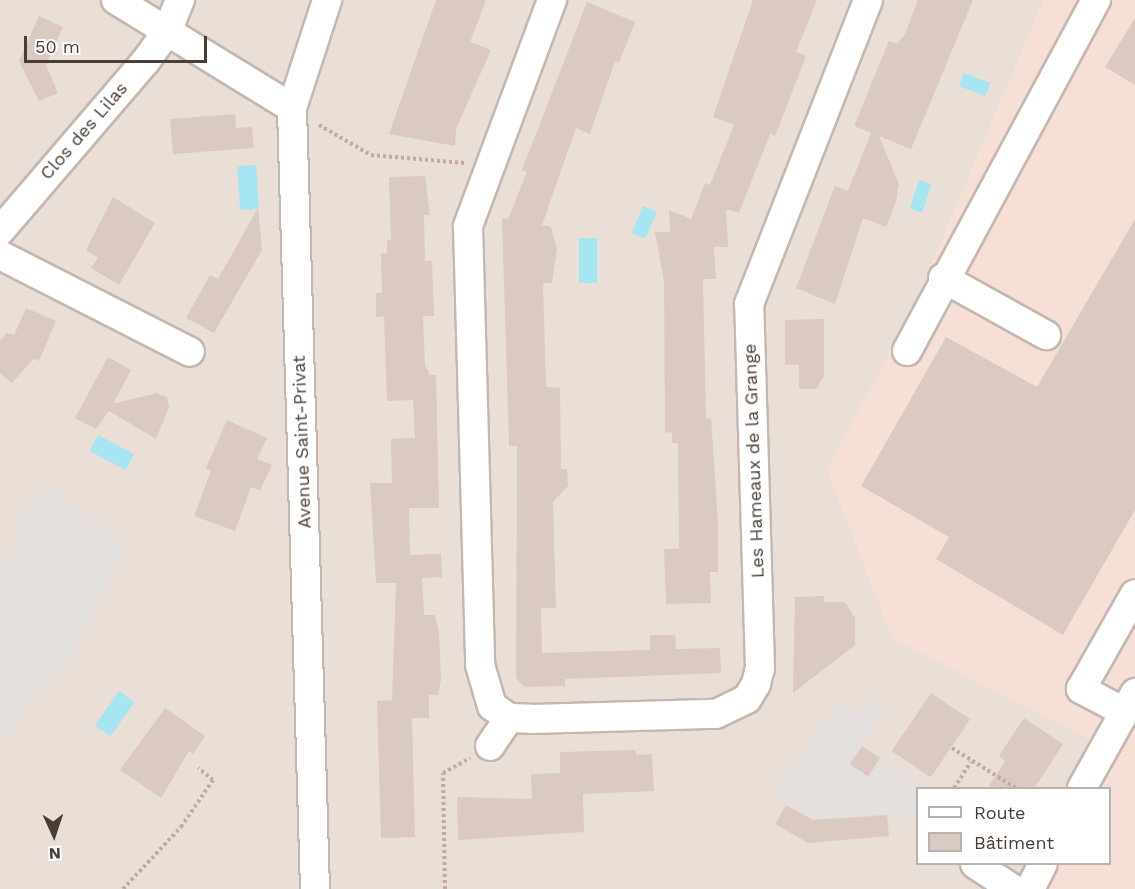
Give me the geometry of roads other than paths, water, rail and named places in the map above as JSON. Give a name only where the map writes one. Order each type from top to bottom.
[{"type":"street","points":[[116,0],[292,108]]},
{"type":"street","name":"Clos des Lilas","points":[[0,231],[167,32],[180,0]]},
{"type":"street","name":"Avenue Saint-Privat","points":[[315,889],[292,108],[327,0]]},
{"type":"street","points":[[490,746],[509,718],[492,706],[480,665],[468,226],[487,168],[552,0]]},
{"type":"street","name":"Les Hameaux de la Grange","points":[[509,718],[716,714],[747,699],[756,684],[760,668],[749,304],[868,0]]},
{"type":"street","points":[[907,351],[943,278],[1096,0]]},
{"type":"street","points":[[0,255],[190,352]]},
{"type":"street","points":[[943,278],[1046,335]]},
{"type":"street","points":[[1083,787],[1130,702],[1081,689],[1135,594]]},
{"type":"street","points":[[977,865],[1013,889]]},
{"type":"street","points":[[1030,889],[1042,865]]},
{"type":"water","points":[[964,73],[990,83],[985,96],[959,86]]},
{"type":"water","points":[[256,165],[259,209],[240,210],[237,166]]},
{"type":"water","points":[[919,180],[931,184],[922,213],[910,209]]},
{"type":"water","points":[[643,206],[657,212],[645,239],[632,233]]},
{"type":"water","points":[[579,238],[597,238],[597,283],[579,283]]},
{"type":"water","points":[[98,435],[134,454],[126,470],[90,451]]},
{"type":"water","points":[[119,691],[135,702],[110,736],[95,725]]}]
